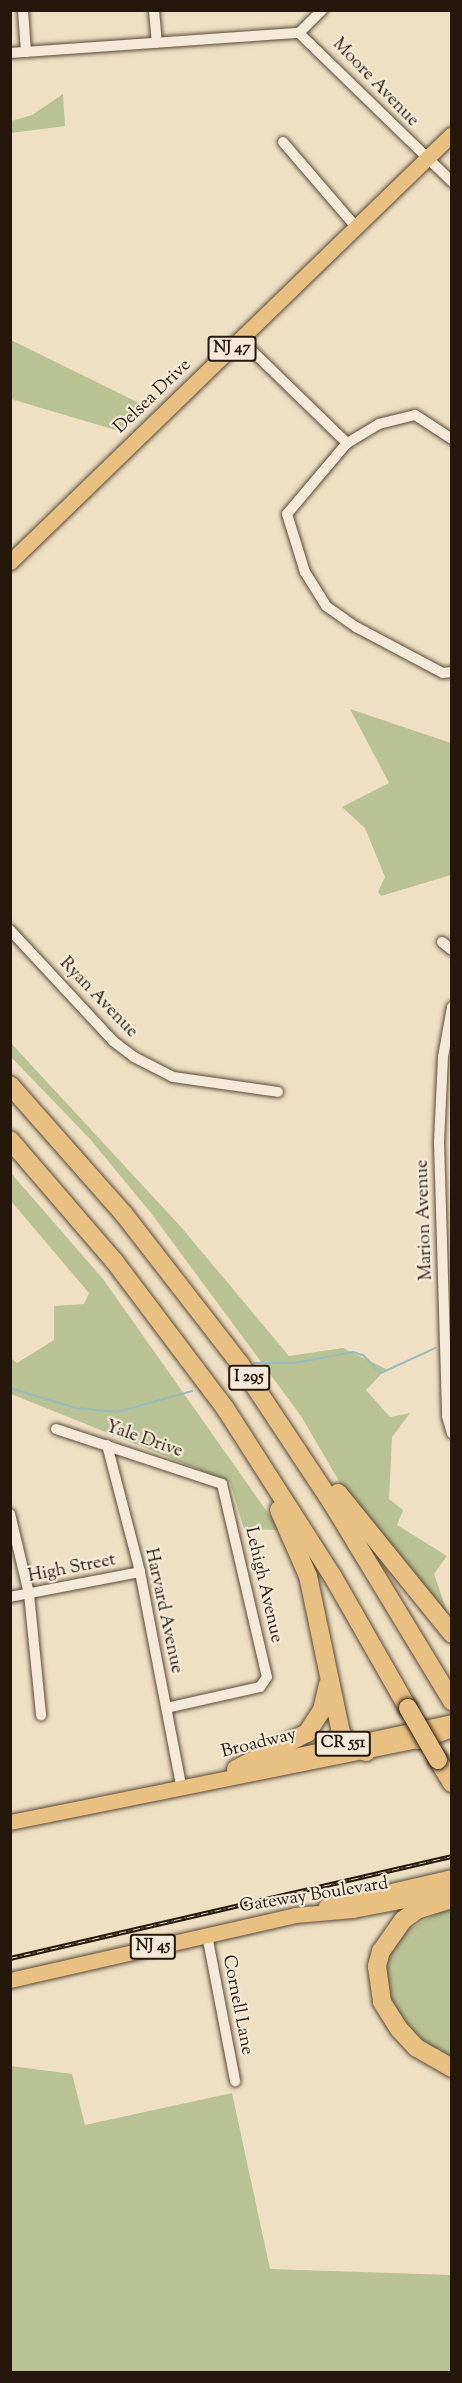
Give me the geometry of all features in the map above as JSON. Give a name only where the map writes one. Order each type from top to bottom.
[{"type":"highway","name":"I 295","points":[[10,1085],[129,1221],[240,1364],[332,1503],[451,1700]]},
{"type":"highway","name":"I 295","points":[[10,1140],[115,1262],[225,1408],[315,1547],[452,1783]]},
{"type":"highway","points":[[240,1364],[395,1568],[452,1634]]},
{"type":"highway","points":[[225,1408],[300,1554],[346,1743],[366,1752]]},
{"type":"highway","points":[[236,1769],[292,1744],[311,1729],[324,1704],[329,1671]]},
{"type":"highway","points":[[419,1740],[452,1728]]},
{"type":"highway","points":[[452,1899],[417,1910],[404,1920],[381,1951],[377,1966],[382,2002],[399,2029],[417,2048],[452,2068]]},
{"type":"main road","name":"Delsea Drive","points":[[13,556],[241,340],[452,134]]},
{"type":"main road","name":"Broadway","points":[[181,1785],[236,1769],[346,1743],[452,1722]]},
{"type":"main road","name":"Broadway","points":[[10,1822],[181,1785],[452,1734]]},
{"type":"main road","name":"NJ 45","points":[[295,1915],[452,1877]]},
{"type":"main road","name":"Gateway Boulevard","points":[[10,1980],[295,1915],[352,1910],[452,1891]]},
{"type":"street","points":[[23,10],[26,52]]},
{"type":"street","points":[[154,10],[157,43]]},
{"type":"street","points":[[306,10],[308,24]]},
{"type":"street","points":[[10,53],[299,33],[322,10]]},
{"type":"street","name":"Moore Avenue","points":[[299,33],[452,182]]},
{"type":"street","points":[[283,142],[356,227]]},
{"type":"street","points":[[241,340],[347,443]]},
{"type":"street","points":[[452,439],[415,415],[380,424],[347,443],[287,514],[305,572],[326,606],[356,627],[443,672],[452,672]]},
{"type":"street","name":"Ryan Avenue","points":[[10,930],[113,1041],[134,1057],[173,1077],[278,1092]]},
{"type":"street","points":[[442,942],[452,950]]},
{"type":"street","name":"Marion Avenue","points":[[452,1007],[439,1121],[448,1248],[449,1387],[452,1433]]},
{"type":"street","name":"Yale Drive","points":[[56,1429],[222,1484]]},
{"type":"street","name":"Harvard Avenue","points":[[107,1445],[140,1572],[181,1785]]},
{"type":"street","name":"Lehigh Avenue","points":[[167,1708],[254,1688],[267,1677],[222,1484]]},
{"type":"street","points":[[10,1514],[29,1594],[41,1715]]},
{"type":"street","name":"High Street","points":[[10,1598],[140,1572]]},
{"type":"street","name":"Cornell Lane","points":[[207,1935],[235,2081]]},
{"type":"green space","points":[[63,94],[65,126],[11,133],[11,121],[32,115]]},
{"type":"green space","points":[[11,340],[145,406],[119,431],[11,399]]},
{"type":"green space","points":[[350,709],[451,743],[451,875],[381,896],[378,892],[385,877],[365,828],[342,807],[389,783]]},
{"type":"green space","points":[[10,1042],[181,1227],[289,1356],[343,1348],[386,1369],[366,1390],[390,1417],[410,1413],[392,1437],[389,1499],[403,1510],[397,1525],[447,1556],[434,1574],[451,1623],[350,1500],[301,1416],[151,1213],[90,1139],[11,1057]]},
{"type":"green space","points":[[10,1172],[103,1279],[280,1530],[244,1529],[230,1482],[11,1394],[11,1358],[17,1363],[54,1340],[54,1306],[84,1304],[89,1293],[11,1201]]},
{"type":"green space","points":[[451,1910],[451,2070],[430,2054],[381,1990],[393,1938],[440,1912]]},
{"type":"green space","points":[[11,2066],[72,2074],[85,2125],[232,2093],[270,2269],[451,2275],[451,2372],[11,2372]]},
{"type":"waterway","points":[[254,1363],[295,1363],[353,1352],[363,1355],[381,1373],[435,1348]]},
{"type":"waterway","points":[[10,1388],[76,1408],[117,1412],[192,1391]]},
{"type":"railway","points":[[10,1958],[452,1856]]}]
